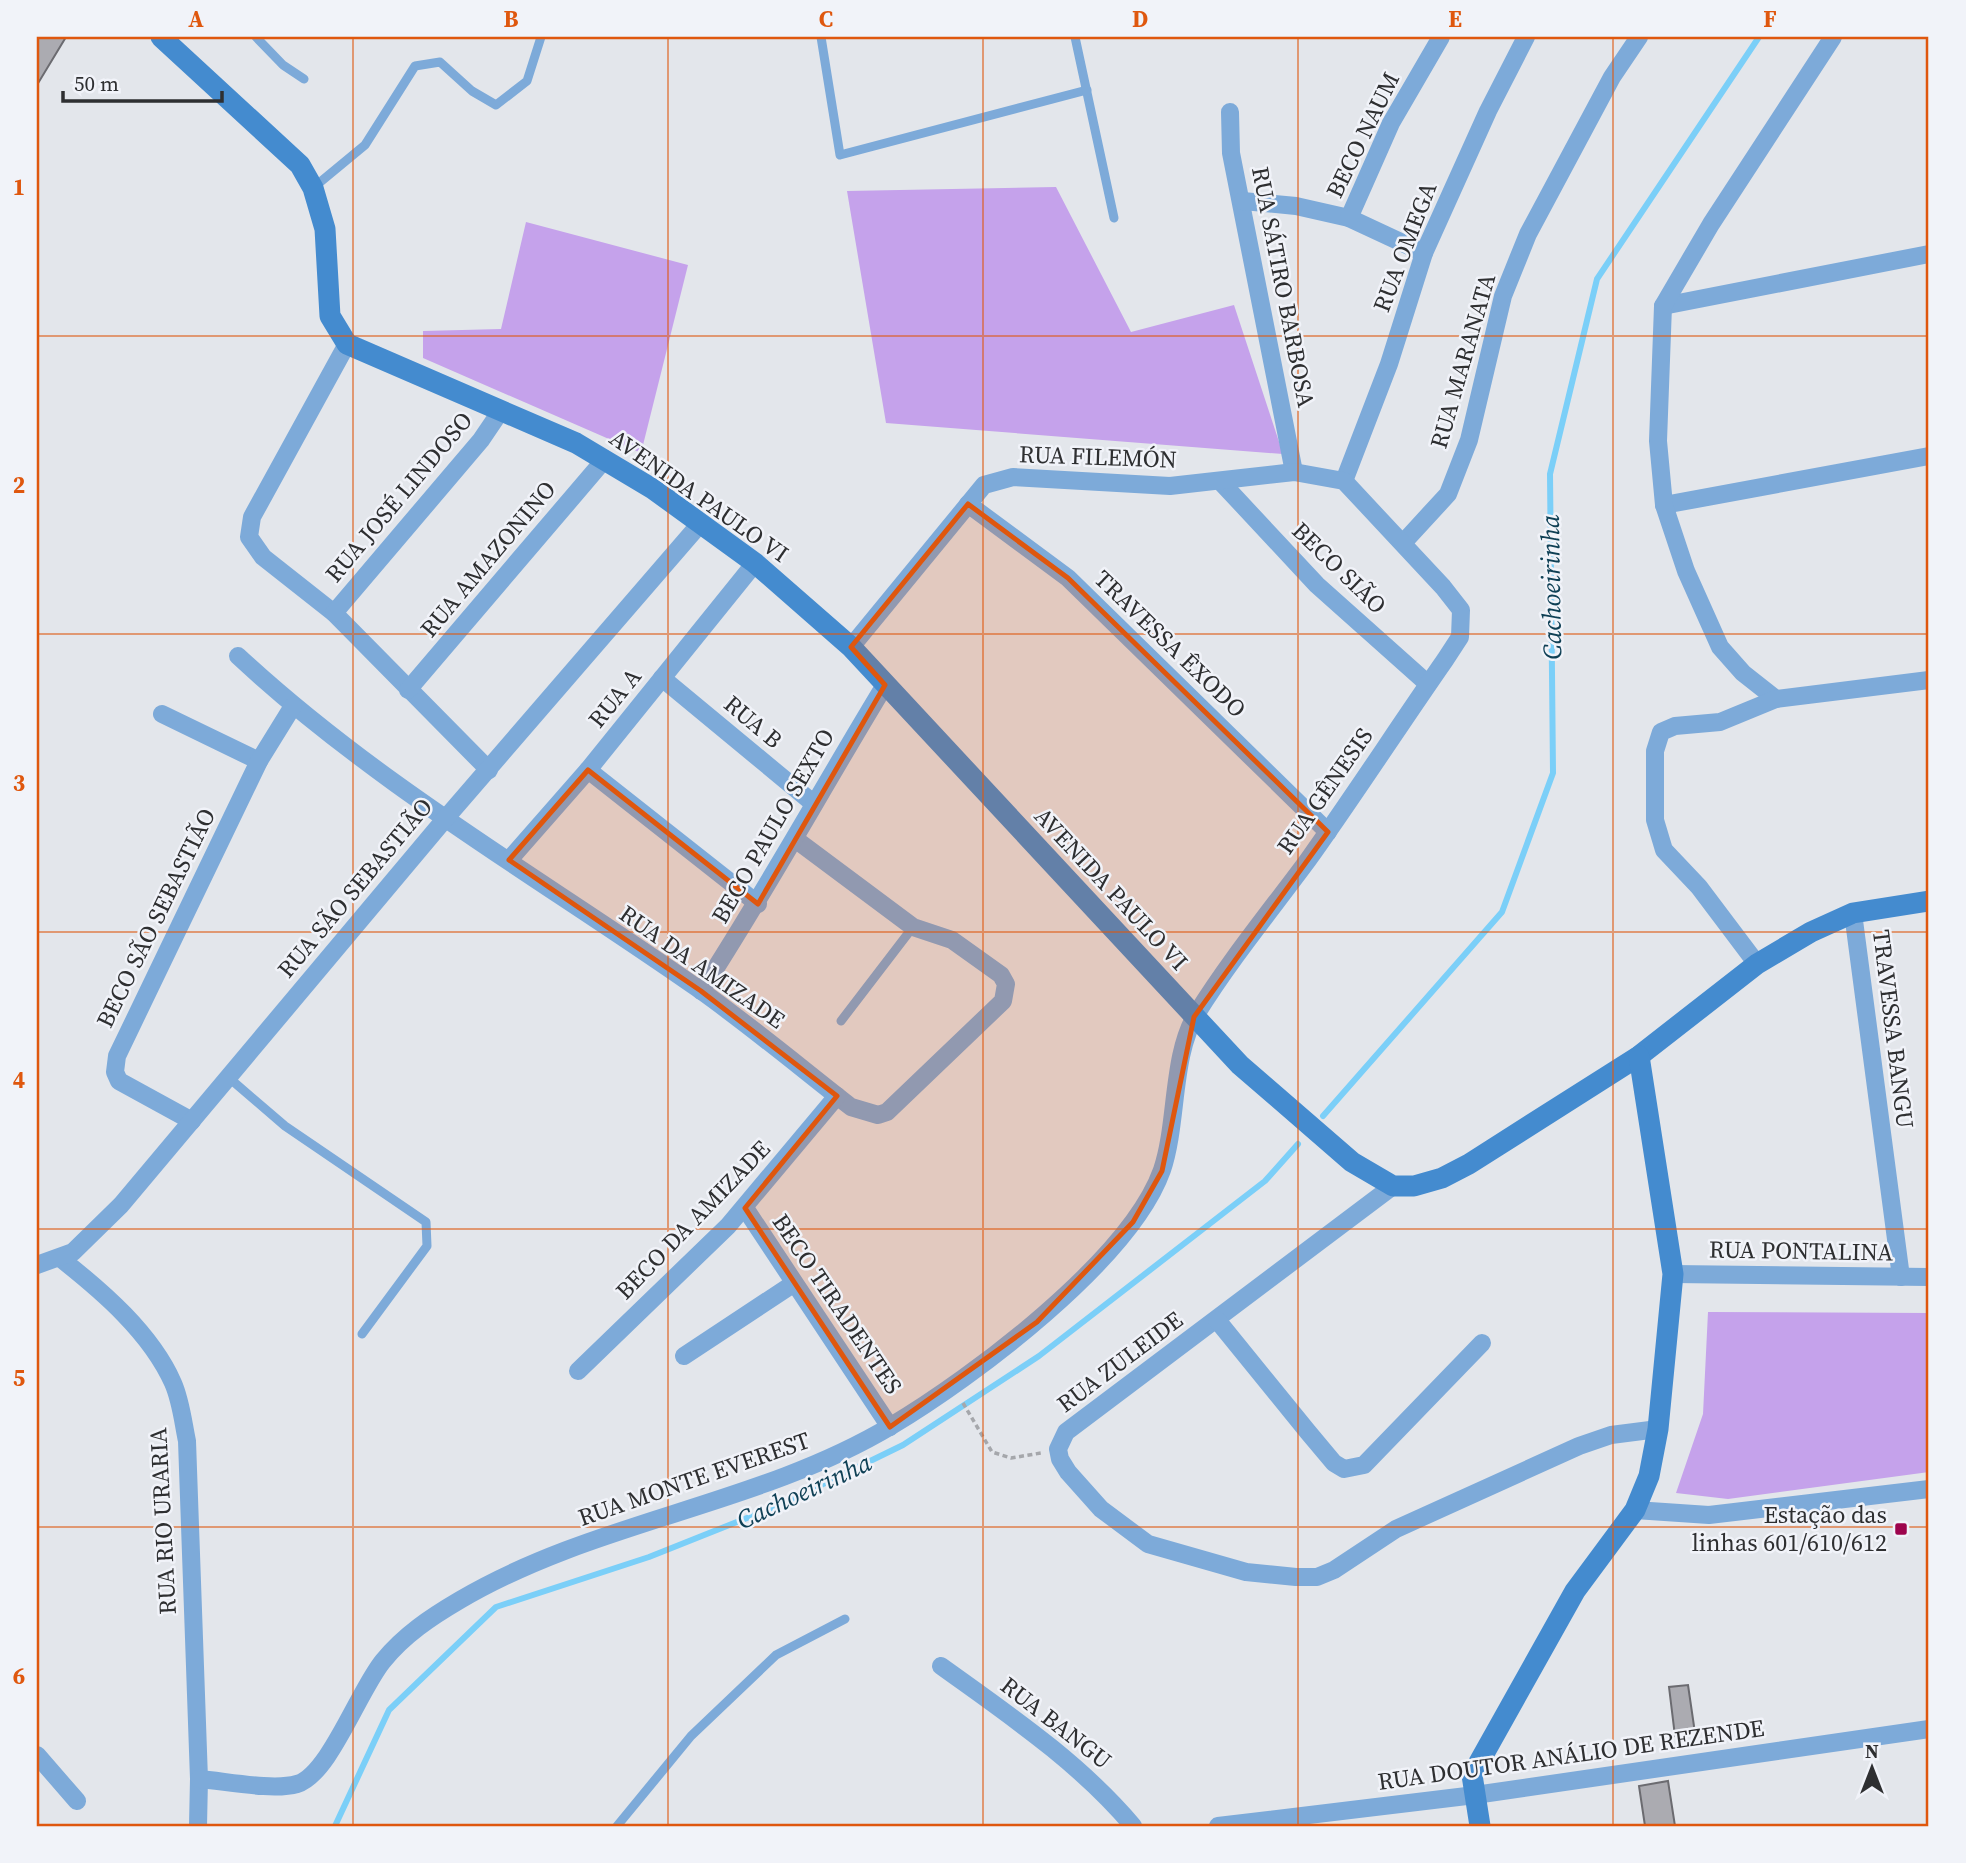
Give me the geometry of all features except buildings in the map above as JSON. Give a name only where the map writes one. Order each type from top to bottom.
[{"type":"street","points":[[161,37],[288,152],[313,188],[326,229],[330,316],[347,344],[252,517],[249,537],[263,557],[334,613],[489,770]]},
{"type":"street","name":"BECO NAUM","points":[[1349,218],[1391,123],[1441,37]]},
{"type":"street","name":"RUA OMEGA","points":[[1343,481],[1389,364],[1424,253],[1488,111],[1526,37]]},
{"type":"street","name":"RUA MARANATA","points":[[1404,543],[1448,494],[1469,440],[1503,296],[1528,234],[1612,77],[1639,37]]},
{"type":"street","points":[[1776,699],[1743,673],[1720,647],[1686,571],[1664,505],[1658,441],[1663,306],[1710,224],[1833,37]]},
{"type":"street","name":"RUA SÁTIRO BARBOSA","points":[[1230,112],[1231,153],[1243,201],[1294,471]]},
{"type":"street","points":[[1243,201],[1296,206],[1349,218],[1424,253]]},
{"type":"street","points":[[1663,306],[1929,254]]},
{"type":"street","name":"AVENIDA PAULO VI","points":[[347,344],[576,443],[653,489],[699,525],[755,563],[851,647],[1240,1065],[1352,1162],[1392,1186]]},
{"type":"street","name":"RUA JOSÉ LINDOSO","points":[[334,613],[500,412]]},
{"type":"street","points":[[1664,505],[1929,456]]},
{"type":"street","name":"RUA AMAZONINO","points":[[408,690],[605,459]]},
{"type":"street","name":"RUA FILEMÓN","points":[[851,647],[984,485],[1013,477],[1170,486],[1294,471],[1343,481]]},
{"type":"street","name":"BECO SIÃO","points":[[1220,481],[1317,585],[1428,684]]},
{"type":"street","points":[[1343,481],[1404,543]]},
{"type":"street","name":"TRAVESSA ÊXODO","points":[[968,504],[1068,579],[1328,832]]},
{"type":"street","name":"RUA SÃO SEBASTIÃO","points":[[37,1265],[73,1252],[92,1235],[699,525]]},
{"type":"street","name":"RUA GÊNESIS","points":[[1194,1017],[1328,832],[1460,637],[1463,622],[1461,610],[1404,543]]},
{"type":"street","name":"RUA A","points":[[509,860],[588,770],[755,563]]},
{"type":"street","points":[[238,656],[293,706],[445,819]]},
{"type":"street","name":"RUA B","points":[[662,678],[813,803]]},
{"type":"street","points":[[1757,964],[1699,887],[1664,850],[1655,820],[1654,778],[1657,739],[1661,732],[1675,726],[1720,722],[1776,699],[1929,680]]},
{"type":"street","name":"BECO PAULO SEXTO","points":[[701,991],[758,904],[813,803],[885,685]]},
{"type":"street","name":"BECO SÃO SEBASTIÃO","points":[[191,1121],[119,1081],[115,1065],[192,895],[259,761],[293,706]]},
{"type":"street","points":[[162,714],[259,761]]},
{"type":"street","points":[[588,770],[758,904]]},
{"type":"street","name":"RUA DA AMIZADE","points":[[445,819],[701,991],[851,1107],[878,1115],[887,1112],[929,1075],[1003,1001],[1007,988],[1000,975],[952,940],[913,927]]},
{"type":"street","points":[[795,839],[913,927]]},
{"type":"street","points":[[1392,1186],[1414,1186],[1433,1181],[1469,1164],[1639,1056],[1757,964],[1811,932],[1853,913],[1929,901]]},
{"type":"street","name":"TRAVESSA BANGU","points":[[1853,913],[1901,1277]]},
{"type":"street","name":"RUA MONTE EVEREST","points":[[199,1779],[286,1786],[303,1782],[313,1776],[327,1760],[353,1707],[386,1657],[428,1619],[507,1573],[551,1554],[795,1474],[890,1427],[952,1387],[1037,1322],[1102,1258],[1133,1222],[1162,1171],[1194,1017]]},
{"type":"street","points":[[1480,1826],[1472,1775],[1575,1591],[1635,1510],[1649,1476],[1658,1429],[1673,1274],[1639,1056]]},
{"type":"street","name":"BECO DA AMIZADE","points":[[578,1371],[745,1208],[837,1096]]},
{"type":"street","name":"RUA ZULEIDE","points":[[1392,1186],[1066,1432],[1058,1448],[1060,1459],[1080,1489],[1148,1544],[1246,1572],[1317,1577],[1334,1570],[1396,1529],[1579,1446],[1611,1435],[1658,1429]]},
{"type":"street","name":"BECO TIRADENTES","points":[[745,1208],[890,1427]]},
{"type":"street","name":"RUA RIO URARIA","points":[[60,1258],[87,1279],[146,1340],[174,1384],[181,1410],[187,1441],[199,1779],[198,1826]]},
{"type":"street","name":"RUA PONTALINA","points":[[1673,1274],[1929,1277]]},
{"type":"street","points":[[684,1356],[793,1284]]},
{"type":"street","points":[[1217,1320],[1308,1432],[1334,1462],[1344,1469],[1364,1465],[1482,1343]]},
{"type":"street","points":[[1635,1510],[1709,1515],[1929,1489]]},
{"type":"street","name":"RUA BANGU","points":[[941,1666],[1037,1735],[1108,1796],[1133,1826]]},
{"type":"street","name":"RUA DOUTOR ANÁLIO DE REZENDE","points":[[1219,1826],[1475,1795],[1929,1729]]},
{"type":"street","points":[[37,1755],[77,1801]]},
{"type":"lane","points":[[256,37],[283,65],[304,79]]},
{"type":"lane","points":[[313,188],[365,145],[415,66],[440,62],[472,91],[496,105],[527,81],[541,37]]},
{"type":"lane","points":[[821,37],[840,155],[1087,90]]},
{"type":"lane","points":[[1075,37],[1114,218]]},
{"type":"lane","points":[[841,1021],[913,927]]},
{"type":"lane","points":[[228,1077],[285,1126],[426,1222],[427,1246],[362,1334]]},
{"type":"lane","points":[[617,1826],[691,1736],[776,1655],[845,1619]]},
{"type":"path","points":[[965,1407],[992,1452],[1011,1458],[1058,1448]]},
{"type":"highlighted area","points":[[968,504],[1068,578],[1328,832],[1194,1017],[1162,1171],[1133,1222],[1037,1322],[890,1427],[745,1208],[837,1096],[701,991],[509,860],[588,770],[758,904],[885,685],[851,647]]},
{"type":"shaded area","points":[[1056,187],[1131,332],[1234,305],[1283,454],[886,423],[847,191]]},
{"type":"shaded area","points":[[526,222],[688,265],[641,453],[423,358],[423,331],[501,329]]},
{"type":"shaded area","points":[[1708,1312],[1929,1313],[1929,1472],[1728,1499],[1676,1493],[1703,1414]]},
{"type":"waterway","name":"Cachoeirinha","points":[[1323,1116],[1502,912],[1553,773],[1550,474],[1597,279],[1759,37]]},
{"type":"waterway","name":"Cachoeirinha","points":[[335,1826],[389,1710],[496,1607],[649,1557],[782,1504],[903,1445],[1039,1356],[1265,1181],[1298,1144]]},
{"type":"place","name":"Estação das linhas 601/610/612","points":[[1901,1529]]}]
